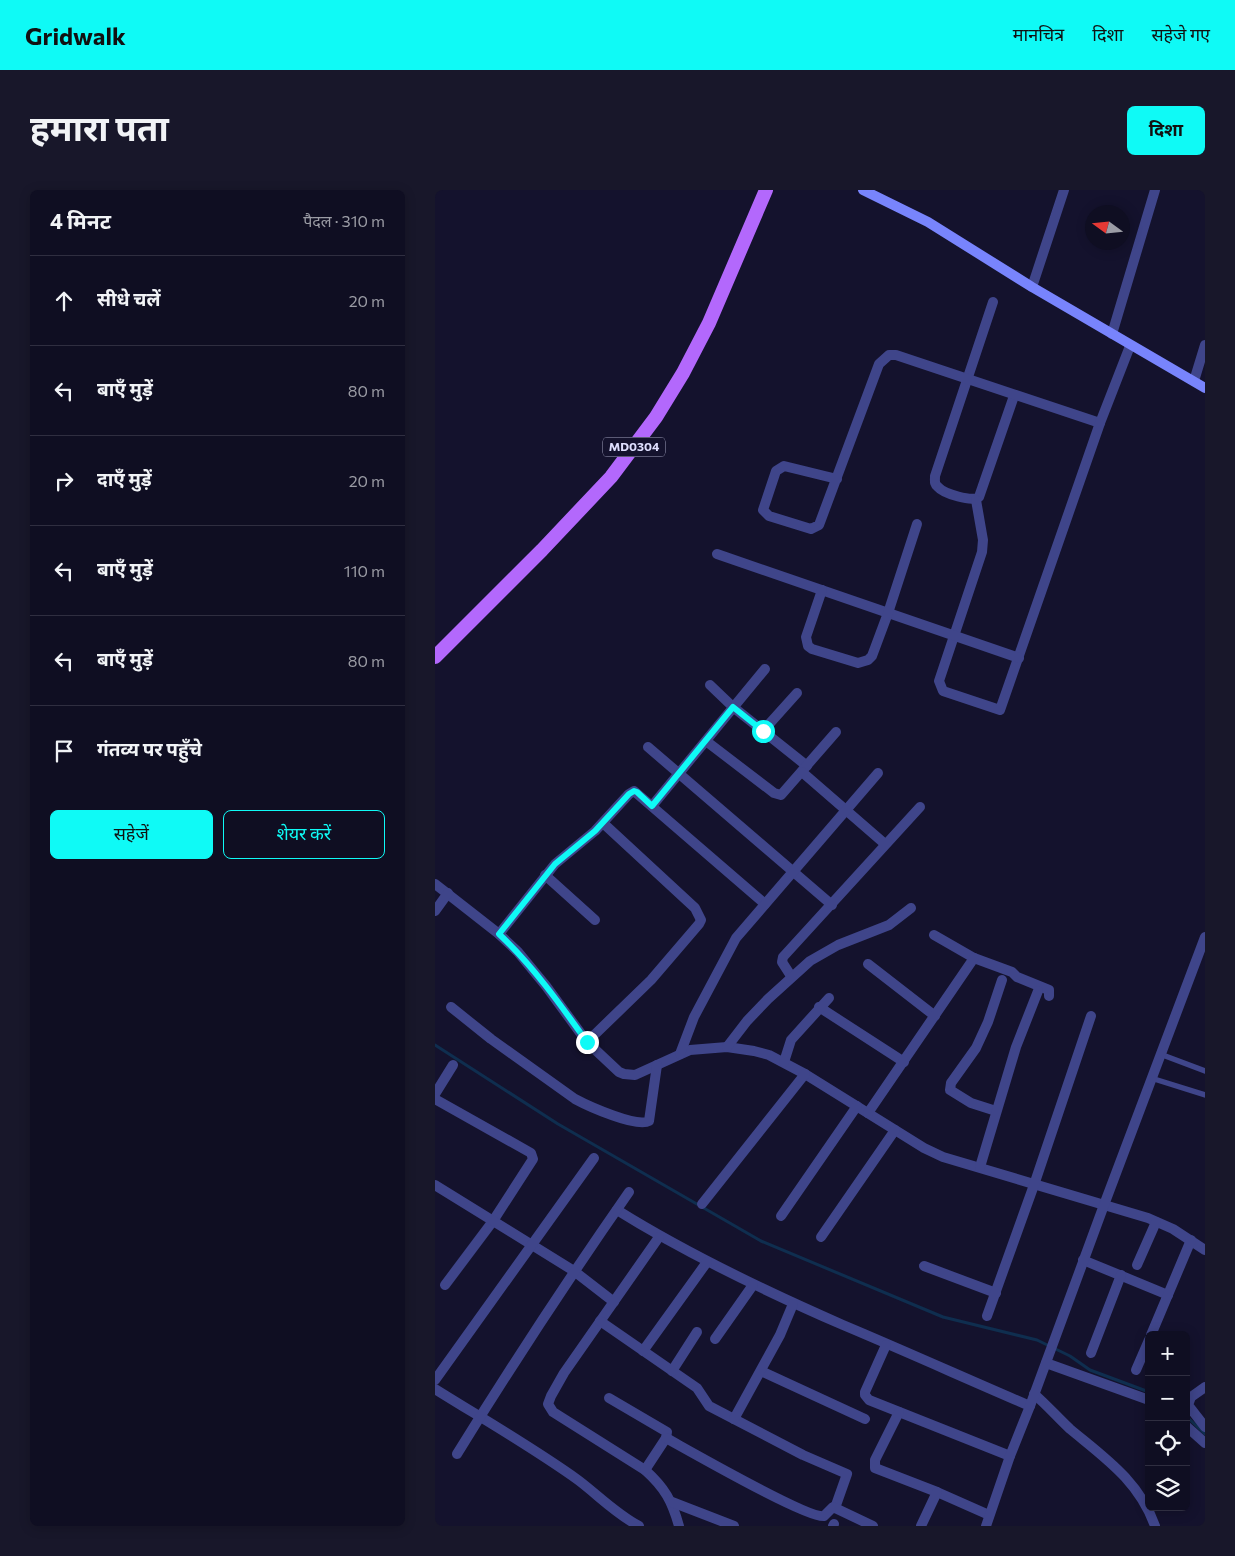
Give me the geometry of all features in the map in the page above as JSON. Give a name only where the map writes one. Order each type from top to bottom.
[{"type":"main road","name":"MD0304","points":[[435,657],[611,478],[655,416],[683,373],[709,323],[765,190]]},
{"type":"main road","points":[[863,190],[877,193],[929,222],[1130,346],[1205,388]]},
{"type":"street","points":[[1032,287],[1064,190]]},
{"type":"street","points":[[1112,334],[1155,190]]},
{"type":"street","points":[[993,302],[935,476],[935,482],[942,491],[971,500],[976,500],[982,494],[1014,396]]},
{"type":"street","points":[[1194,382],[1205,344]]},
{"type":"street","points":[[976,500],[983,546],[939,682],[943,691],[1001,710],[1101,423],[1130,346]]},
{"type":"street","points":[[837,479],[781,466],[776,471],[763,510],[769,516],[811,529],[819,525],[837,479],[863,404],[879,364],[889,355],[896,355],[1014,396],[1101,423]]},
{"type":"street","points":[[822,590],[806,637],[806,643],[812,649],[858,663],[868,660],[872,656],[888,613],[917,524]]},
{"type":"street","points":[[717,554],[1019,658]]},
{"type":"street","points":[[652,806],[765,669]]},
{"type":"street","points":[[709,685],[763,731],[805,769],[846,811],[885,844]]},
{"type":"street","points":[[763,731],[797,693]]},
{"type":"street","points":[[706,741],[774,793],[781,794],[784,793],[836,732]]},
{"type":"street","points":[[648,747],[832,904]]},
{"type":"street","points":[[680,1054],[694,1017],[736,938],[878,773]]},
{"type":"street","points":[[499,934],[555,864],[603,823],[632,792],[637,792],[765,904]]},
{"type":"street","points":[[791,976],[782,962],[783,957],[920,807]]},
{"type":"street","points":[[587,1042],[651,980],[701,920],[695,908],[603,823]]},
{"type":"street","points":[[545,875],[595,920]]},
{"type":"street","points":[[435,884],[499,934],[518,952],[546,986],[587,1042],[619,1072],[635,1075],[690,1050],[727,1047],[769,1055],[805,1074],[924,1148],[943,1157],[1156,1222],[1191,1240],[1205,1250]]},
{"type":"street","points":[[435,911],[448,893]]},
{"type":"street","points":[[727,1047],[747,1021],[791,976],[810,961],[838,945],[889,925],[911,908]]},
{"type":"street","points":[[934,935],[974,958],[1012,972],[1017,977],[1049,990],[1049,996]]},
{"type":"street","points":[[986,1526],[1010,1456],[1205,937]]},
{"type":"street","points":[[868,1113],[974,958]]},
{"type":"street","points":[[868,964],[935,1016]]},
{"type":"street","points":[[996,1111],[971,1103],[950,1090],[951,1084],[976,1048],[988,1022],[1002,980]]},
{"type":"street","points":[[980,1167],[1015,1047],[1039,991]]},
{"type":"street","points":[[784,1062],[791,1040],[829,998]]},
{"type":"street","points":[[451,1007],[491,1039],[575,1099],[607,1114],[643,1123],[649,1121],[651,1118],[657,1065]]},
{"type":"street","points":[[819,1007],[904,1062]]},
{"type":"street","points":[[987,1316],[1091,1016]]},
{"type":"street","points":[[435,1094],[453,1065]]},
{"type":"street","points":[[702,1204],[805,1074]]},
{"type":"street","points":[[435,1099],[533,1156],[532,1162],[493,1221],[445,1285]]},
{"type":"street","points":[[781,1216],[857,1106]]},
{"type":"street","points":[[821,1236],[895,1130]]},
{"type":"street","points":[[435,1380],[594,1158]]},
{"type":"street","points":[[435,1185],[574,1271],[614,1302]]},
{"type":"street","points":[[457,1454],[574,1271],[629,1192]]},
{"type":"street","points":[[617,1210],[659,1236],[707,1262],[793,1304],[1030,1406]]},
{"type":"street","points":[[1137,1265],[1156,1222]]},
{"type":"street","points":[[659,1236],[565,1373],[551,1396],[549,1408],[594,1439],[645,1470],[658,1482],[672,1502],[679,1526]]},
{"type":"street","points":[[1153,1331],[1191,1240]]},
{"type":"street","points":[[1083,1260],[1168,1294]]},
{"type":"street","points":[[643,1351],[707,1262]]},
{"type":"street","points":[[924,1266],[996,1293]]},
{"type":"street","points":[[1091,1353],[1121,1275]]},
{"type":"street","points":[[715,1339],[753,1285]]},
{"type":"street","points":[[734,1419],[780,1334],[793,1304]]},
{"type":"street","points":[[600,1321],[697,1388],[709,1406],[803,1455],[847,1474],[835,1508]]},
{"type":"street","points":[[671,1371],[697,1332]]},
{"type":"street","points":[[887,1345],[865,1395],[869,1400],[1010,1456]]},
{"type":"street","points":[[1136,1370],[1145,1349]]},
{"type":"street","points":[[1046,1363],[1145,1399]]},
{"type":"street","points":[[761,1371],[865,1419]]},
{"type":"street","points":[[1205,1387],[1191,1397],[1188,1405],[1205,1427]]},
{"type":"street","points":[[435,1390],[579,1481],[629,1521],[639,1526]]},
{"type":"street","points":[[1034,1394],[1133,1485],[1149,1510],[1155,1526]]},
{"type":"street","points":[[609,1398],[667,1432],[666,1438],[645,1470]]},
{"type":"street","points":[[899,1412],[875,1460],[875,1468],[989,1515]]},
{"type":"street","points":[[1190,1430],[1205,1443]]},
{"type":"street","points":[[666,1438],[793,1506],[817,1516],[824,1516],[829,1510],[835,1508],[873,1526]]},
{"type":"street","points":[[921,1526],[937,1492]]},
{"type":"street","points":[[672,1502],[734,1526]]},
{"type":"lane","points":[[1161,1054],[1205,1071]]},
{"type":"lane","points":[[1151,1078],[1205,1095]]},
{"type":"waterway","points":[[435,1045],[558,1124],[761,1241],[943,1317],[1037,1340],[1070,1356],[1090,1370],[1145,1391]]},
{"type":"waterway","points":[[1190,1420],[1205,1434]]},
{"type":"route","points":[[587,1042],[546,986],[518,952],[499,934],[555,864],[595,831],[629,794],[634,791],[637,792],[652,806],[733,707],[763,731]]}]
